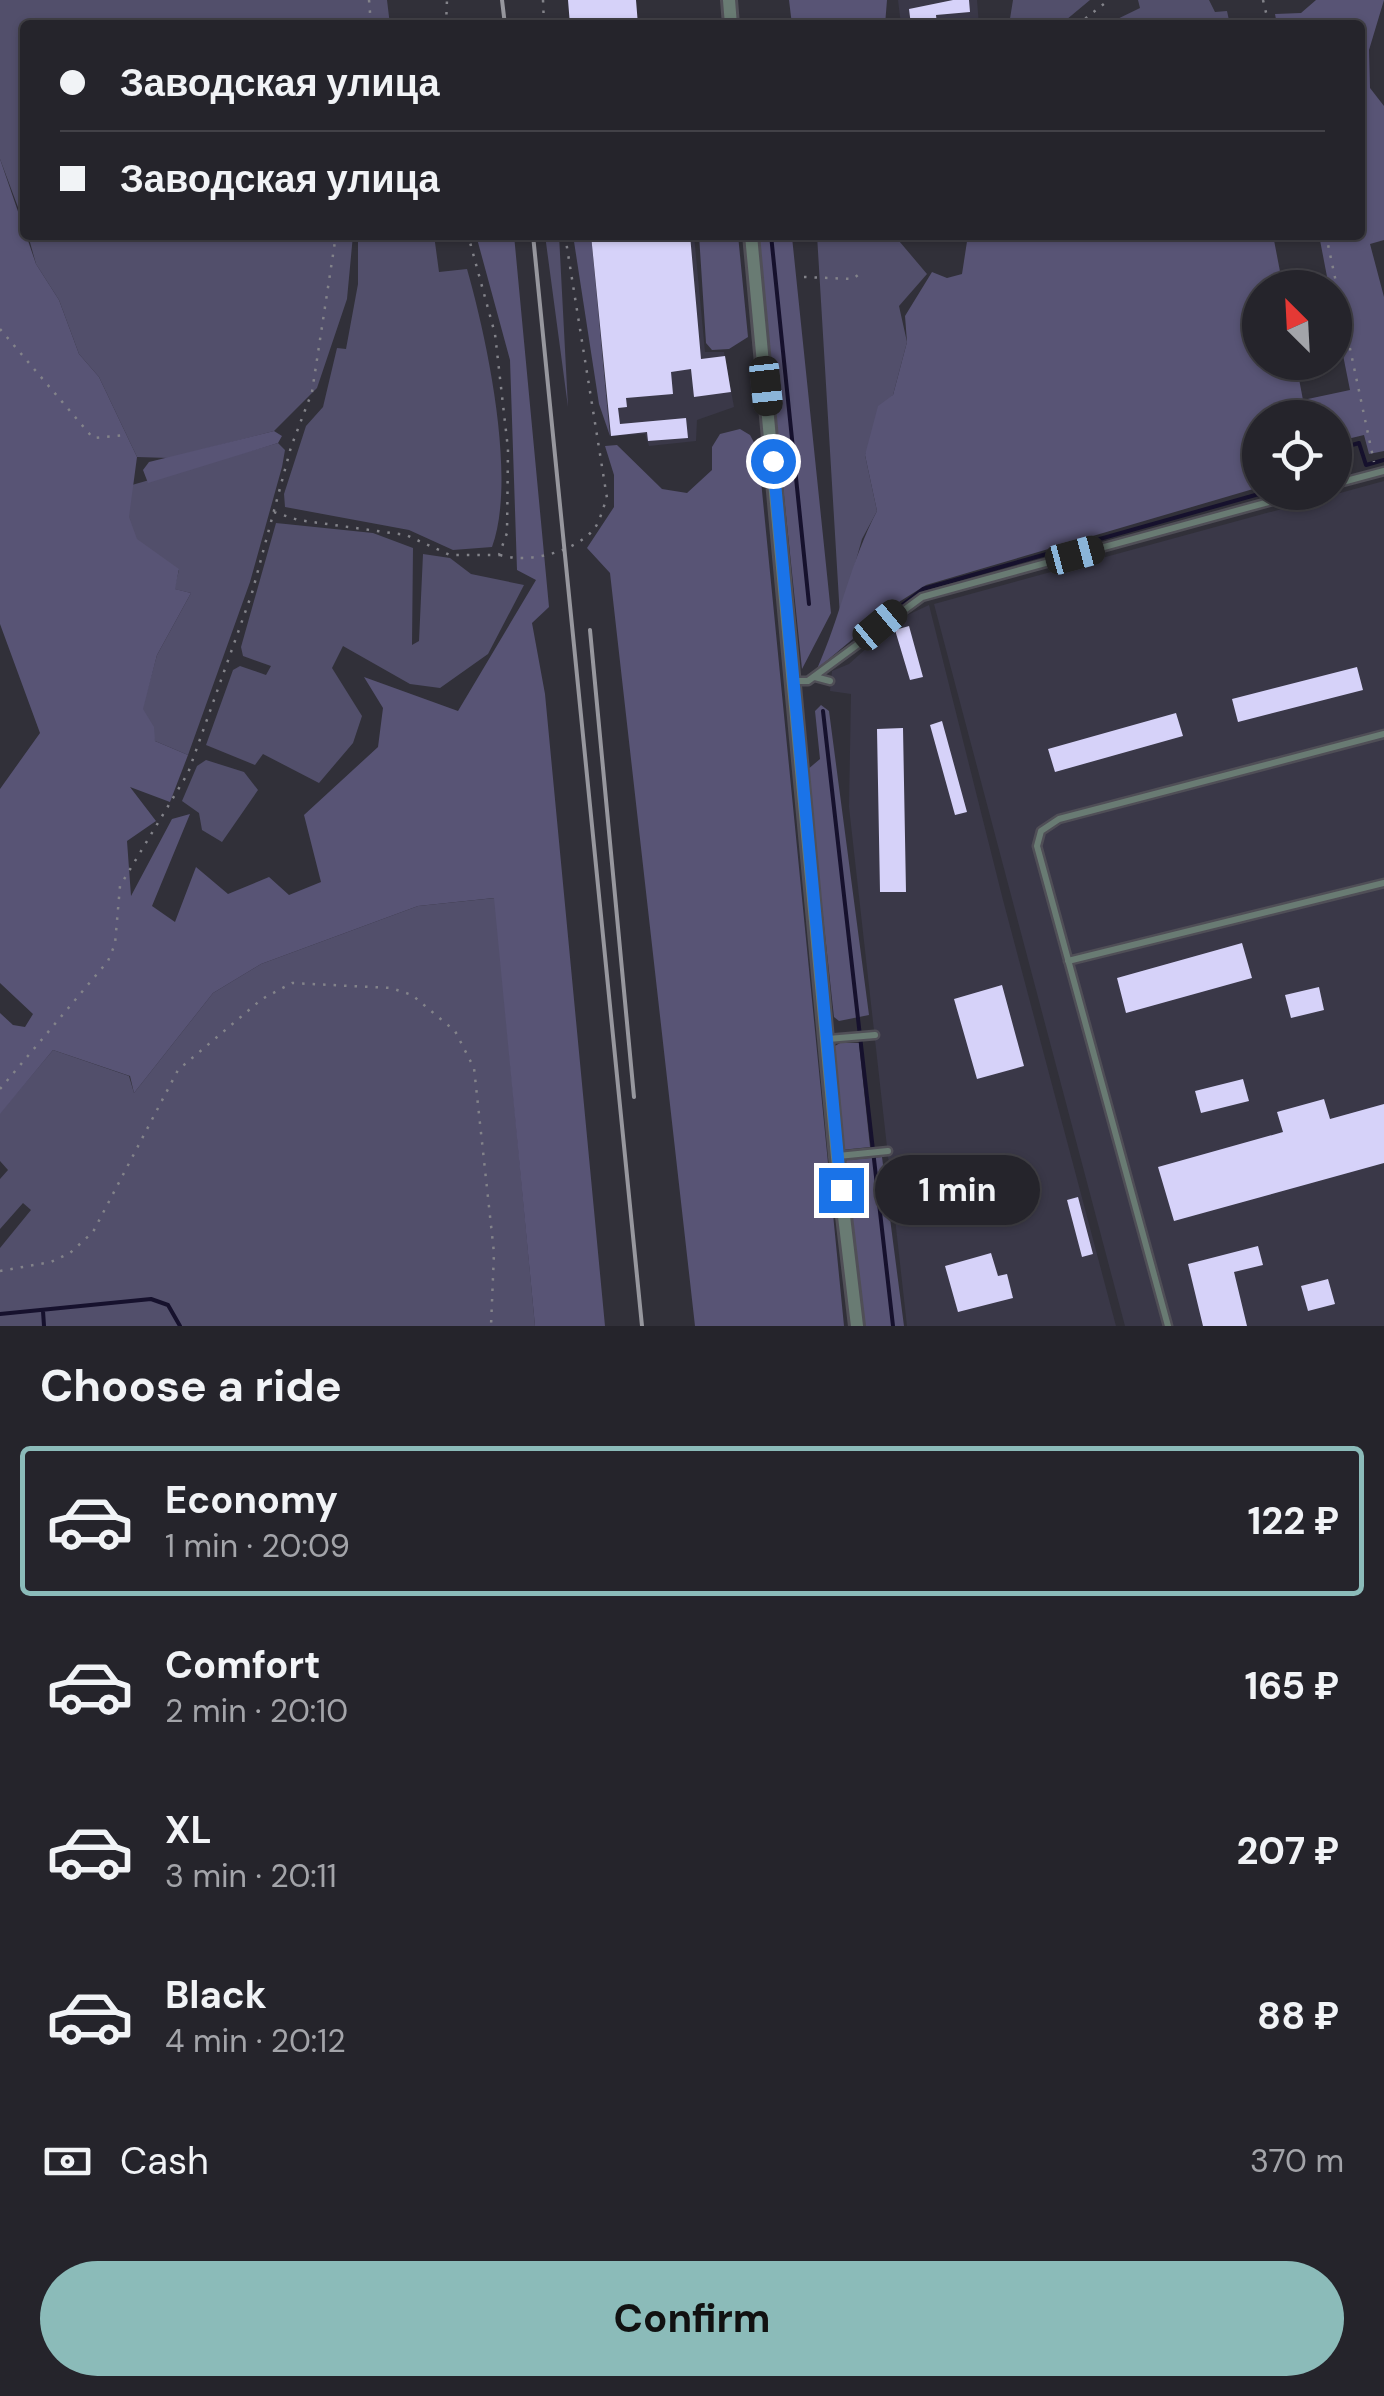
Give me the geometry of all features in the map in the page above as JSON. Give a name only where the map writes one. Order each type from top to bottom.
[{"type":"street","points":[[752,240],[837,1156],[857,1326]]},
{"type":"lane","points":[[1352,480],[1381,472]]},
{"type":"lane","points":[[792,681],[814,676],[922,596],[1242,509]]},
{"type":"lane","points":[[814,676],[830,681]]},
{"type":"lane","points":[[1168,1326],[1037,846],[1041,831],[1059,819],[1384,734]]},
{"type":"lane","points":[[1068,961],[1384,882]]},
{"type":"lane","points":[[826,1039],[875,1034]]},
{"type":"lane","points":[[837,1156],[888,1151]]},
{"type":"path","points":[[1084,20],[1109,0]]},
{"type":"path","points":[[0,1089],[108,960],[115,944],[120,886],[147,834],[188,773],[252,593],[312,392],[335,240]]},
{"type":"path","points":[[469,240],[496,334],[508,449],[507,533],[499,555]]},
{"type":"path","points":[[274,512],[298,520],[406,535],[450,555],[538,556],[563,550],[594,529],[606,498],[566,240]]},
{"type":"path","points":[[1327,240],[1369,454],[1381,472]]},
{"type":"path","points":[[804,276],[853,279],[863,271]]},
{"type":"path","points":[[0,330],[93,438],[126,435]]},
{"type":"path","points":[[0,1272],[52,1262],[70,1253],[94,1232],[178,1070],[262,999],[292,983],[391,988],[435,1011],[468,1048],[474,1068],[494,1253],[491,1326]]},
{"type":"shaded area","points":[[0,0],[387,0],[389,20],[20,20],[20,213],[0,159]]},
{"type":"shaded area","points":[[789,0],[887,0],[885,20],[791,20]]},
{"type":"shaded area","points":[[898,0],[977,0],[979,20],[900,20]]},
{"type":"shaded area","points":[[1013,0],[1090,0],[1066,20],[1010,20]]},
{"type":"shaded area","points":[[1138,0],[1209,0],[1215,12],[1227,11],[1229,20],[1115,20],[1140,8]]},
{"type":"shaded area","points":[[1316,0],[1384,0],[1369,50],[1370,88],[1384,106],[1384,240],[1370,244],[1384,297],[1384,451],[1369,454],[1364,435],[1352,438],[1352,400],[1303,400],[1350,390],[1348,380],[1352,380],[1352,270],[1326,270],[1320,240],[1365,240],[1365,20],[1276,20],[1275,14],[1301,13]]},
{"type":"shaded area","points":[[0,159],[20,217],[20,240],[28,240],[36,264],[59,300],[79,354],[99,377],[137,457],[129,517],[137,539],[179,569],[175,589],[191,593],[157,655],[143,709],[154,727],[155,741],[188,755],[170,802],[130,787],[156,821],[127,841],[131,896],[172,819],[190,814],[152,906],[175,922],[196,867],[228,894],[269,877],[289,895],[321,882],[304,815],[378,747],[383,708],[364,677],[458,711],[536,580],[517,570],[510,360],[477,240],[514,240],[549,607],[532,623],[545,694],[605,1326],[535,1326],[494,898],[418,906],[261,964],[213,993],[134,1093],[130,1076],[53,1050],[0,1114],[0,1013],[13,1025],[25,1027],[33,1014],[0,983],[0,789],[40,733],[0,624]]},
{"type":"shaded area","points":[[29,240],[353,240],[347,299],[317,388],[274,431],[169,458],[137,457],[99,377],[79,354],[59,300],[36,264]]},
{"type":"shaded area","points":[[358,240],[435,240],[439,272],[467,269],[483,332],[500,448],[499,518],[492,547],[453,550],[409,530],[285,507],[284,494],[306,426],[323,407],[337,348],[346,349],[358,284]]},
{"type":"shaded area","points":[[546,240],[559,240],[568,407]]},
{"type":"shaded area","points":[[574,240],[591,240],[610,436],[599,404]]},
{"type":"shaded area","points":[[591,240],[694,240],[705,352],[724,352],[734,407],[697,420],[696,441],[649,446],[645,434],[610,436]]},
{"type":"shaded area","points":[[699,240],[738,240],[748,337],[729,349],[712,350],[706,343]]},
{"type":"shaded area","points":[[758,240],[792,240],[831,613],[802,669]]},
{"type":"shaded area","points":[[817,240],[898,240],[927,274],[899,306],[907,342],[893,395],[865,455],[877,511],[862,539],[840,617]]},
{"type":"shaded area","points":[[967,240],[1274,240],[1280,270],[1242,270],[1242,380],[1299,380],[1303,400],[1242,400],[1242,492],[926,585],[891,607],[817,669],[877,511],[865,455],[878,406],[893,395],[907,342],[905,316],[932,272],[947,278],[962,274]]},
{"type":"shaded area","points":[[740,429],[750,435],[758,450],[844,1326],[695,1326],[610,573],[587,548],[614,507],[614,475],[605,446],[617,445],[662,489],[687,493],[712,470],[712,447],[720,434]]},
{"type":"shaded area","points":[[274,431],[282,436],[278,443],[148,483],[143,470],[149,462]]},
{"type":"shaded area","points":[[278,443],[285,450],[282,467],[250,582],[188,755],[155,741],[142,709],[157,655],[191,593],[174,589],[179,570],[123,555],[132,485]]},
{"type":"shaded area","points":[[1384,481],[1384,1326],[1125,1326],[934,604],[1278,510],[1352,510],[1352,490]]},
{"type":"shaded area","points":[[276,523],[373,533],[413,548],[412,645],[419,641],[423,554],[450,558],[471,574],[524,585],[488,654],[440,688],[410,684],[343,646],[332,668],[362,716],[353,743],[319,783],[263,754],[255,765],[206,745],[233,670],[240,666],[266,675],[271,666],[243,656],[241,647]]},
{"type":"shaded area","points":[[929,605],[1116,1326],[907,1326],[849,807],[851,694],[830,691],[832,671],[849,664],[899,619]]},
{"type":"shaded area","points":[[821,705],[829,711],[869,1015],[839,1021],[834,1017],[807,770],[820,759],[815,711]]},
{"type":"shaded area","points":[[206,760],[244,772],[258,790],[222,842],[202,830],[199,813],[182,801],[197,766]]},
{"type":"shaded area","points":[[495,898],[535,1326],[0,1326],[0,1248],[31,1210],[23,1203],[0,1229],[0,1179],[8,1170],[0,1161],[0,1113],[53,1050],[129,1076],[134,1093],[213,993],[261,964],[418,906]]},
{"type":"shaded area","points":[[859,1043],[870,1147],[841,1150],[835,1046]]},
{"type":"shaded area","points":[[882,1157],[904,1326],[863,1326],[843,1165],[847,1160]]},
{"type":"building","points":[[568,0],[636,0],[638,20],[570,20]]},
{"type":"building","points":[[969,0],[970,12],[936,15],[936,20],[910,20],[909,9]]},
{"type":"building","points":[[591,240],[690,240],[701,359],[725,356],[731,392],[694,397],[691,369],[671,372],[673,394],[626,398],[627,407],[618,408],[620,424],[686,418],[688,438],[648,441],[647,432],[611,436]]},
{"type":"building","points":[[909,626],[923,677],[910,680],[895,630]]},
{"type":"building","points":[[1357,667],[1363,690],[1238,722],[1232,699]]},
{"type":"building","points":[[1176,713],[1183,736],[1055,772],[1048,749]]},
{"type":"building","points":[[942,721],[967,812],[955,815],[930,725]]},
{"type":"building","points":[[903,728],[906,892],[880,892],[877,729]]},
{"type":"building","points":[[1242,943],[1252,978],[1126,1013],[1117,978]]},
{"type":"building","points":[[1002,985],[1024,1066],[977,1079],[954,999]]},
{"type":"building","points":[[1319,987],[1324,1010],[1291,1018],[1285,995]]},
{"type":"building","points":[[1243,1079],[1249,1101],[1201,1113],[1195,1091]]},
{"type":"building","points":[[1324,1099],[1330,1119],[1384,1104],[1384,1163],[1174,1221],[1158,1167],[1283,1132],[1277,1112]]},
{"type":"building","points":[[1078,1197],[1093,1254],[1082,1257],[1067,1200]]},
{"type":"building","points":[[1258,1246],[1263,1265],[1234,1272],[1247,1326],[1203,1326],[1188,1264]]},
{"type":"building","points":[[991,1253],[998,1276],[1007,1274],[1013,1298],[958,1312],[945,1266]]},
{"type":"building","points":[[1328,1279],[1335,1304],[1308,1311],[1301,1286]]},
{"type":"waterway","points":[[772,240],[809,604]]},
{"type":"waterway","points":[[1352,445],[1359,443],[1366,465],[1384,460]]},
{"type":"waterway","points":[[821,668],[923,589],[1242,499]]},
{"type":"waterway","points":[[823,711],[893,1326]]},
{"type":"waterway","points":[[0,1314],[151,1299],[168,1305],[180,1326]]},
{"type":"waterway","points":[[43,1311],[44,1326]]},
{"type":"railway","points":[[502,0],[504,20]]},
{"type":"railway","points":[[533,240],[642,1326]]},
{"type":"railway","points":[[590,630],[634,1097]]},
{"type":"route","points":[[773,461],[841,1190]]}]
